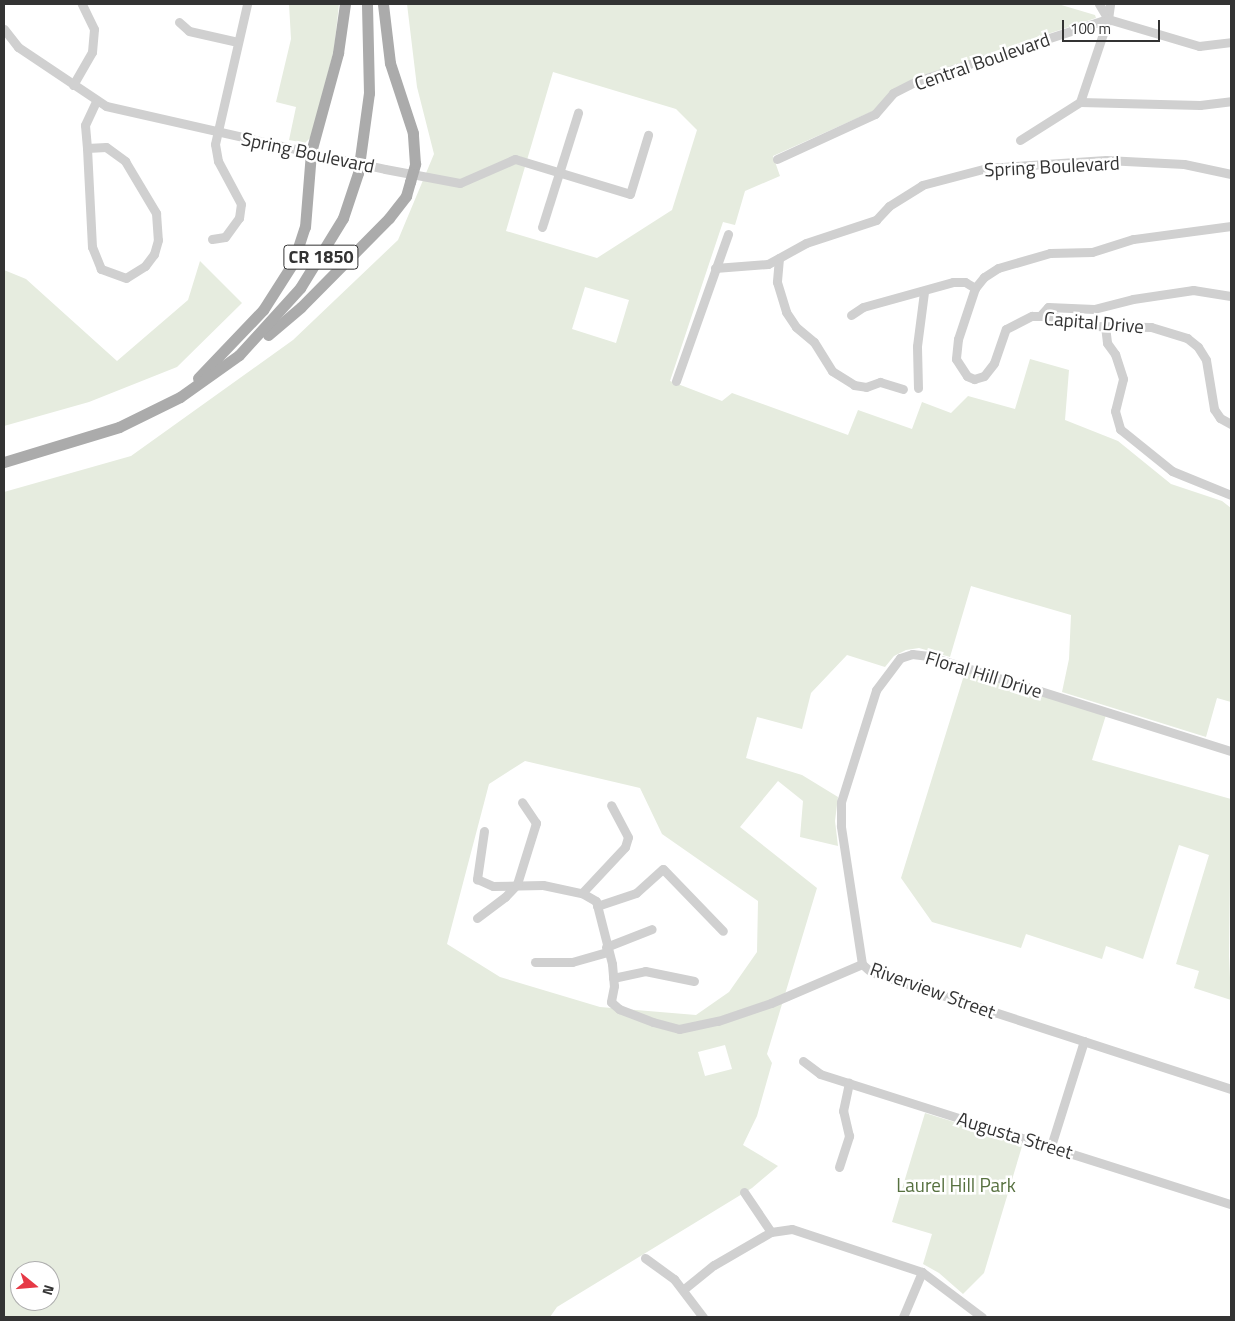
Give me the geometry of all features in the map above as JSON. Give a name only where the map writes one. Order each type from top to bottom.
[{"type":"main road","points":[[180,397],[248,328],[290,269],[305,227],[311,152],[338,53],[345,4]]},
{"type":"main road","name":"CR 1850","points":[[4,462],[119,427],[180,397],[239,355],[279,315],[330,243],[353,194],[365,138],[370,68],[367,4]]},
{"type":"main road","points":[[239,355],[301,307],[389,218],[406,196],[412,174],[415,150],[413,133],[390,63],[383,4]]},
{"type":"street","points":[[73,85],[92,52],[94,30],[82,4]]},
{"type":"street","points":[[212,238],[225,237],[239,218],[241,204],[215,153],[247,4]]},
{"type":"street","points":[[1099,4],[1108,19],[1198,46],[1231,42]]},
{"type":"street","points":[[1080,102],[1108,19],[1110,4]]},
{"type":"street","name":"Central Boulevard","points":[[777,159],[875,114],[893,93],[917,81],[1108,19]]},
{"type":"street","points":[[179,22],[189,31],[238,42]]},
{"type":"street","name":"Spring Boulevard","points":[[4,29],[18,47],[96,101],[130,114],[460,183],[515,159],[630,194],[648,135]]},
{"type":"street","points":[[87,148],[106,147],[119,155],[156,213],[158,240],[154,254],[140,270],[126,278],[101,269],[93,254],[85,126],[96,101]]},
{"type":"street","points":[[1020,140],[1080,102],[1200,105],[1231,101]]},
{"type":"street","points":[[542,227],[578,113]]},
{"type":"street","name":"Spring Boulevard","points":[[716,268],[754,267],[778,258],[806,243],[876,220],[888,206],[922,185],[987,168],[1106,160],[1184,164],[1231,174]]},
{"type":"street","name":"Capital Drive","points":[[1231,226],[1133,239],[1092,252],[1050,253],[998,268],[984,277],[976,288],[964,317],[957,351],[958,366],[968,376],[979,378],[988,372],[1002,335],[1012,324],[1025,318],[1040,316],[1105,326],[1151,327],[1193,342],[1206,360],[1214,409],[1220,418],[1231,424]]},
{"type":"street","points":[[676,381],[728,234]]},
{"type":"street","points":[[778,258],[778,282],[786,312],[796,327],[814,342],[832,371],[854,385],[866,387],[880,382],[903,389]]},
{"type":"street","points":[[851,315],[863,307],[960,281],[976,288]]},
{"type":"street","points":[[1040,316],[1048,307],[1094,309],[1133,299],[1193,290],[1231,296]]},
{"type":"street","points":[[918,388],[917,346],[924,292]]},
{"type":"street","points":[[1105,326],[1107,343],[1118,360],[1123,379],[1115,411],[1120,429],[1172,471],[1231,494]]},
{"type":"street","name":"Floral Hill Drive","points":[[862,964],[841,826],[842,802],[876,690],[900,658],[912,654],[929,656],[1231,751]]},
{"type":"street","points":[[477,918],[506,897],[517,884],[536,823],[522,802]]},
{"type":"street","points":[[582,892],[625,848],[628,837],[611,805]]},
{"type":"street","points":[[484,831],[477,879],[494,886],[517,884],[582,892],[596,901],[613,978],[645,971],[694,981]]},
{"type":"street","points":[[597,906],[636,893],[663,869],[723,931]]},
{"type":"street","points":[[535,962],[572,962],[652,929]]},
{"type":"street","name":"Riverview Street","points":[[613,978],[611,1002],[619,1009],[653,1022],[679,1029],[691,1028],[771,1003],[862,964],[870,972],[1231,1089]]},
{"type":"street","points":[[1051,1146],[1084,1042]]},
{"type":"street","name":"Augusta Street","points":[[803,1061],[817,1072],[849,1083],[1231,1204]]},
{"type":"street","points":[[839,1167],[848,1136],[843,1111],[849,1083]]},
{"type":"street","points":[[744,1192],[771,1232]]},
{"type":"street","points":[[684,1289],[714,1265],[771,1232],[785,1229],[801,1230],[922,1272],[982,1317]]},
{"type":"street","points":[[645,1258],[684,1289],[703,1317]]},
{"type":"street","points":[[903,1317],[922,1272]]},
{"type":"green space","points":[[289,4],[339,4],[334,50],[311,137],[305,143],[289,140],[296,107],[276,102],[291,39]]},
{"type":"green space","points":[[407,4],[1058,4],[1095,15],[1096,18],[912,79],[873,111],[773,156],[780,176],[745,191],[735,225],[723,222],[670,381],[722,401],[732,393],[848,435],[858,410],[912,429],[922,402],[951,413],[968,396],[1015,409],[1030,359],[1069,370],[1065,420],[1118,441],[1171,484],[1222,501],[1231,508],[1231,702],[1217,698],[1206,737],[1062,692],[1069,659],[1071,615],[971,586],[950,657],[919,648],[906,650],[894,656],[885,667],[847,655],[811,693],[802,729],[757,717],[746,758],[802,775],[838,797],[835,821],[838,846],[800,837],[803,801],[778,781],[740,827],[817,888],[767,1054],[772,1063],[757,1116],[743,1145],[778,1166],[752,1188],[557,1307],[550,1317],[4,1317],[4,492],[131,456],[293,340],[398,240],[434,154],[417,87]],"holes":[[[553,72],[676,109],[697,130],[672,210],[597,258],[506,231]],[[585,287],[629,300],[616,343],[572,329]],[[525,761],[640,788],[662,834],[758,901],[757,952],[729,992],[696,1015],[600,1007],[500,977],[447,944],[489,784]],[[725,1045],[732,1069],[705,1076],[698,1052]]]},
{"type":"green space","points":[[200,261],[242,303],[177,367],[89,402],[4,426],[4,270],[26,279],[117,361],[188,300]]},
{"type":"green space","points":[[965,672],[1106,715],[1092,760],[1231,799],[1229,956],[1231,1000],[1194,988],[1199,971],[1176,964],[1209,855],[1179,845],[1143,959],[1106,946],[1102,959],[1026,934],[1021,948],[932,922],[901,878]]},
{"type":"green space","name":"Laurel Hill Park","points":[[925,1113],[1023,1143],[984,1273],[963,1294],[939,1273],[923,1264],[932,1234],[892,1222]]}]
